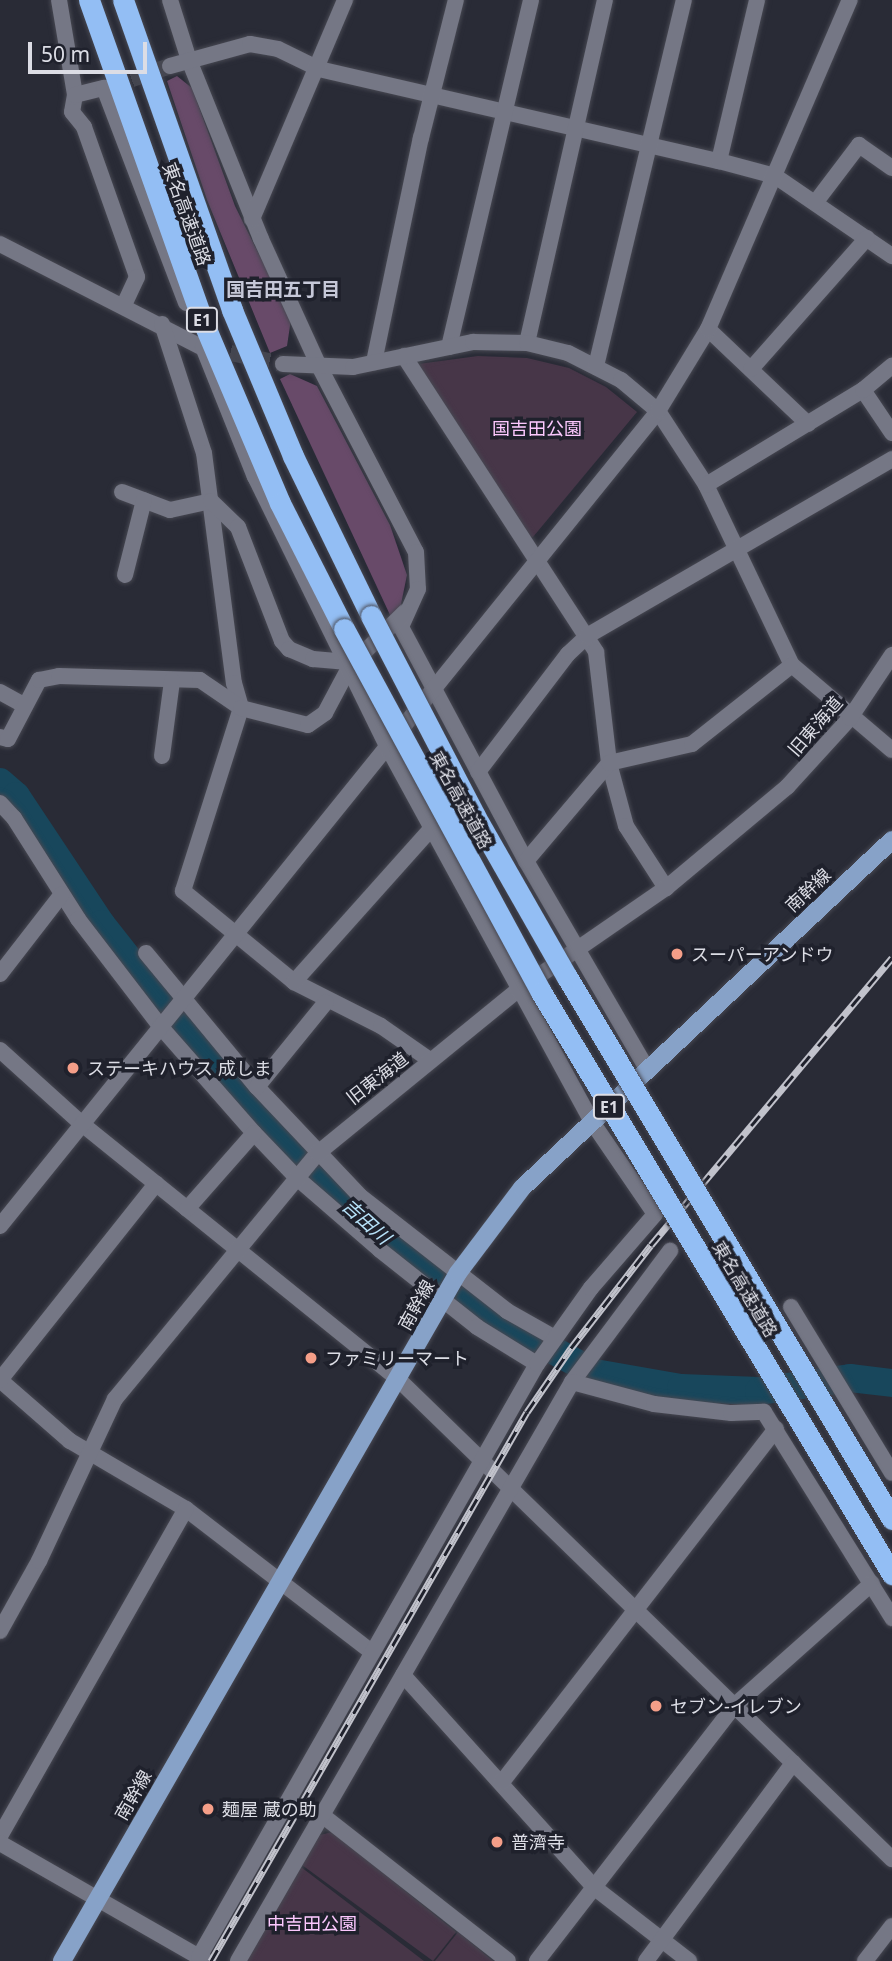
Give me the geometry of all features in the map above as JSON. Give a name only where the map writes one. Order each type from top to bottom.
[{"type":"highway","name":"東名高速道路","points":[[89,0],[201,317],[280,503],[344,629],[541,992],[892,1574]]},
{"type":"highway","name":"東名高速道路","points":[[123,0],[232,310],[293,456],[371,615],[469,805],[567,977],[892,1519]]},
{"type":"main road","name":"南幹線","points":[[61,1961],[458,1273],[522,1188],[892,840]]},
{"type":"street","points":[[59,0],[75,96],[72,112],[84,127],[137,278],[124,306]]},
{"type":"street","points":[[170,0],[189,60],[252,219],[319,366],[416,552],[418,589],[405,612],[401,627],[526,861],[648,1069]]},
{"type":"street","points":[[252,219],[319,69],[345,0]]},
{"type":"street","points":[[374,362],[456,0]]},
{"type":"street","points":[[449,347],[531,0]]},
{"type":"street","points":[[527,343],[605,0]]},
{"type":"street","points":[[596,366],[684,0]]},
{"type":"street","points":[[719,161],[757,0]]},
{"type":"street","points":[[0,1226],[233,934],[388,748],[535,560],[658,411],[708,329],[850,0]]},
{"type":"street","points":[[170,66],[250,44],[278,49],[319,69],[719,161],[775,176],[892,256]]},
{"type":"street","points":[[0,1843],[98,1898],[194,1958],[482,1464],[537,1364],[655,1214],[592,1122],[518,990],[388,748],[255,477],[104,88],[75,96]]},
{"type":"street","points":[[815,204],[859,145],[892,168]]},
{"type":"street","points":[[751,369],[867,238]]},
{"type":"street","points":[[0,244],[162,324],[203,348]]},
{"type":"street","points":[[162,324],[204,453],[234,683],[241,708],[183,891],[294,982],[326,1002],[381,1026],[430,1060]]},
{"type":"street","points":[[708,329],[808,424]]},
{"type":"street","points":[[283,364],[353,367],[449,347],[527,343],[596,366],[658,411],[706,485],[792,665],[850,718],[892,750]]},
{"type":"street","points":[[404,356],[596,652],[609,763],[626,826],[666,888]]},
{"type":"street","points":[[706,485],[863,390],[892,366]]},
{"type":"street","points":[[863,390],[892,433]]},
{"type":"street","points":[[478,772],[568,654],[587,636],[738,552],[892,459]]},
{"type":"street","points":[[122,492],[170,510],[211,501]]},
{"type":"street","points":[[125,575],[144,500]]},
{"type":"street","points":[[211,501],[239,527],[282,641],[289,649],[313,659],[349,664]]},
{"type":"street","points":[[0,737],[8,739],[23,705],[39,680],[59,676],[200,681],[241,708],[297,725],[316,722],[349,664],[405,612]]},
{"type":"street","name":"旧東海道","points":[[0,1631],[39,1561],[88,1451],[115,1399],[318,1153],[518,990],[666,888],[787,787],[850,718],[892,655]]},
{"type":"street","points":[[526,861],[609,763],[692,744],[792,665]]},
{"type":"street","points":[[162,756],[172,681]]},
{"type":"street","points":[[0,692],[23,705]]},
{"type":"street","points":[[0,803],[15,818],[62,894],[160,1026],[297,1178],[442,1300],[537,1364]]},
{"type":"street","points":[[294,982],[431,829]]},
{"type":"street","points":[[0,974],[62,894]]},
{"type":"street","points":[[146,953],[257,1087],[318,1153],[399,1230],[507,1311],[555,1338]]},
{"type":"street","points":[[257,1087],[326,1002]]},
{"type":"street","points":[[0,1049],[82,1124],[398,1379],[482,1464],[892,1859]]},
{"type":"street","points":[[187,1209],[254,1133]]},
{"type":"street","points":[[156,1184],[0,1380],[88,1451],[186,1509],[372,1652]]},
{"type":"street","points":[[238,1961],[572,1382],[670,1251]]},
{"type":"street","points":[[791,1307],[892,1473]]},
{"type":"street","points":[[572,1382],[654,1404],[731,1413],[764,1412],[892,1618]]},
{"type":"street","points":[[502,1782],[776,1429]]},
{"type":"street","points":[[0,1836],[186,1509]]},
{"type":"street","points":[[537,1961],[733,1707],[872,1583]]},
{"type":"street","points":[[403,1675],[595,1888],[689,1961]]},
{"type":"street","points":[[646,1961],[793,1763]]},
{"type":"street","points":[[322,1815],[508,1961]]},
{"type":"street","points":[[865,1961],[892,1926]]},
{"type":"green space","name":"国吉田公園","points":[[478,356],[527,358],[569,368],[606,387],[637,412],[533,537],[527,536],[418,364]]},
{"type":"green space","points":[[332,1832],[456,1932],[433,1961],[302,1865],[320,1835]]},
{"type":"green space","name":"中吉田公園","points":[[301,1867],[424,1961],[246,1961]]},
{"type":"green space","points":[[458,1932],[493,1961],[435,1961]]},
{"type":"shaded area","points":[[177,76],[192,88],[235,206],[291,319],[287,346],[270,353],[207,200],[167,81]]},
{"type":"shaded area","points":[[290,374],[317,386],[390,525],[407,575],[399,614],[391,617],[280,379]]},
{"type":"waterway","name":"吉田川","points":[[0,782],[16,796],[101,924],[153,990],[289,1145],[346,1205],[413,1264],[483,1312],[595,1373],[681,1388],[759,1391],[850,1378],[892,1383]]},
{"type":"tunnel","points":[[109,87],[170,66]]},
{"type":"tunnel","points":[[207,348],[283,364]]},
{"type":"railway","points":[[211,1961],[527,1412],[571,1348],[651,1245],[892,958]]},
{"type":"place","name":"スーパーアンドウ","points":[[677,954]]},
{"type":"place","name":"ステーキハウス 成しま","points":[[73,1068]]},
{"type":"place","name":"ファミリーマート","points":[[311,1358]]},
{"type":"place","name":"セブン-イレブン","points":[[656,1706]]},
{"type":"place","name":"麺屋 蔵の助","points":[[208,1809]]},
{"type":"place","name":"普濟寺","points":[[497,1842]]},
{"type":"district","name":"国吉田五丁目","points":[[283,290]]}]
